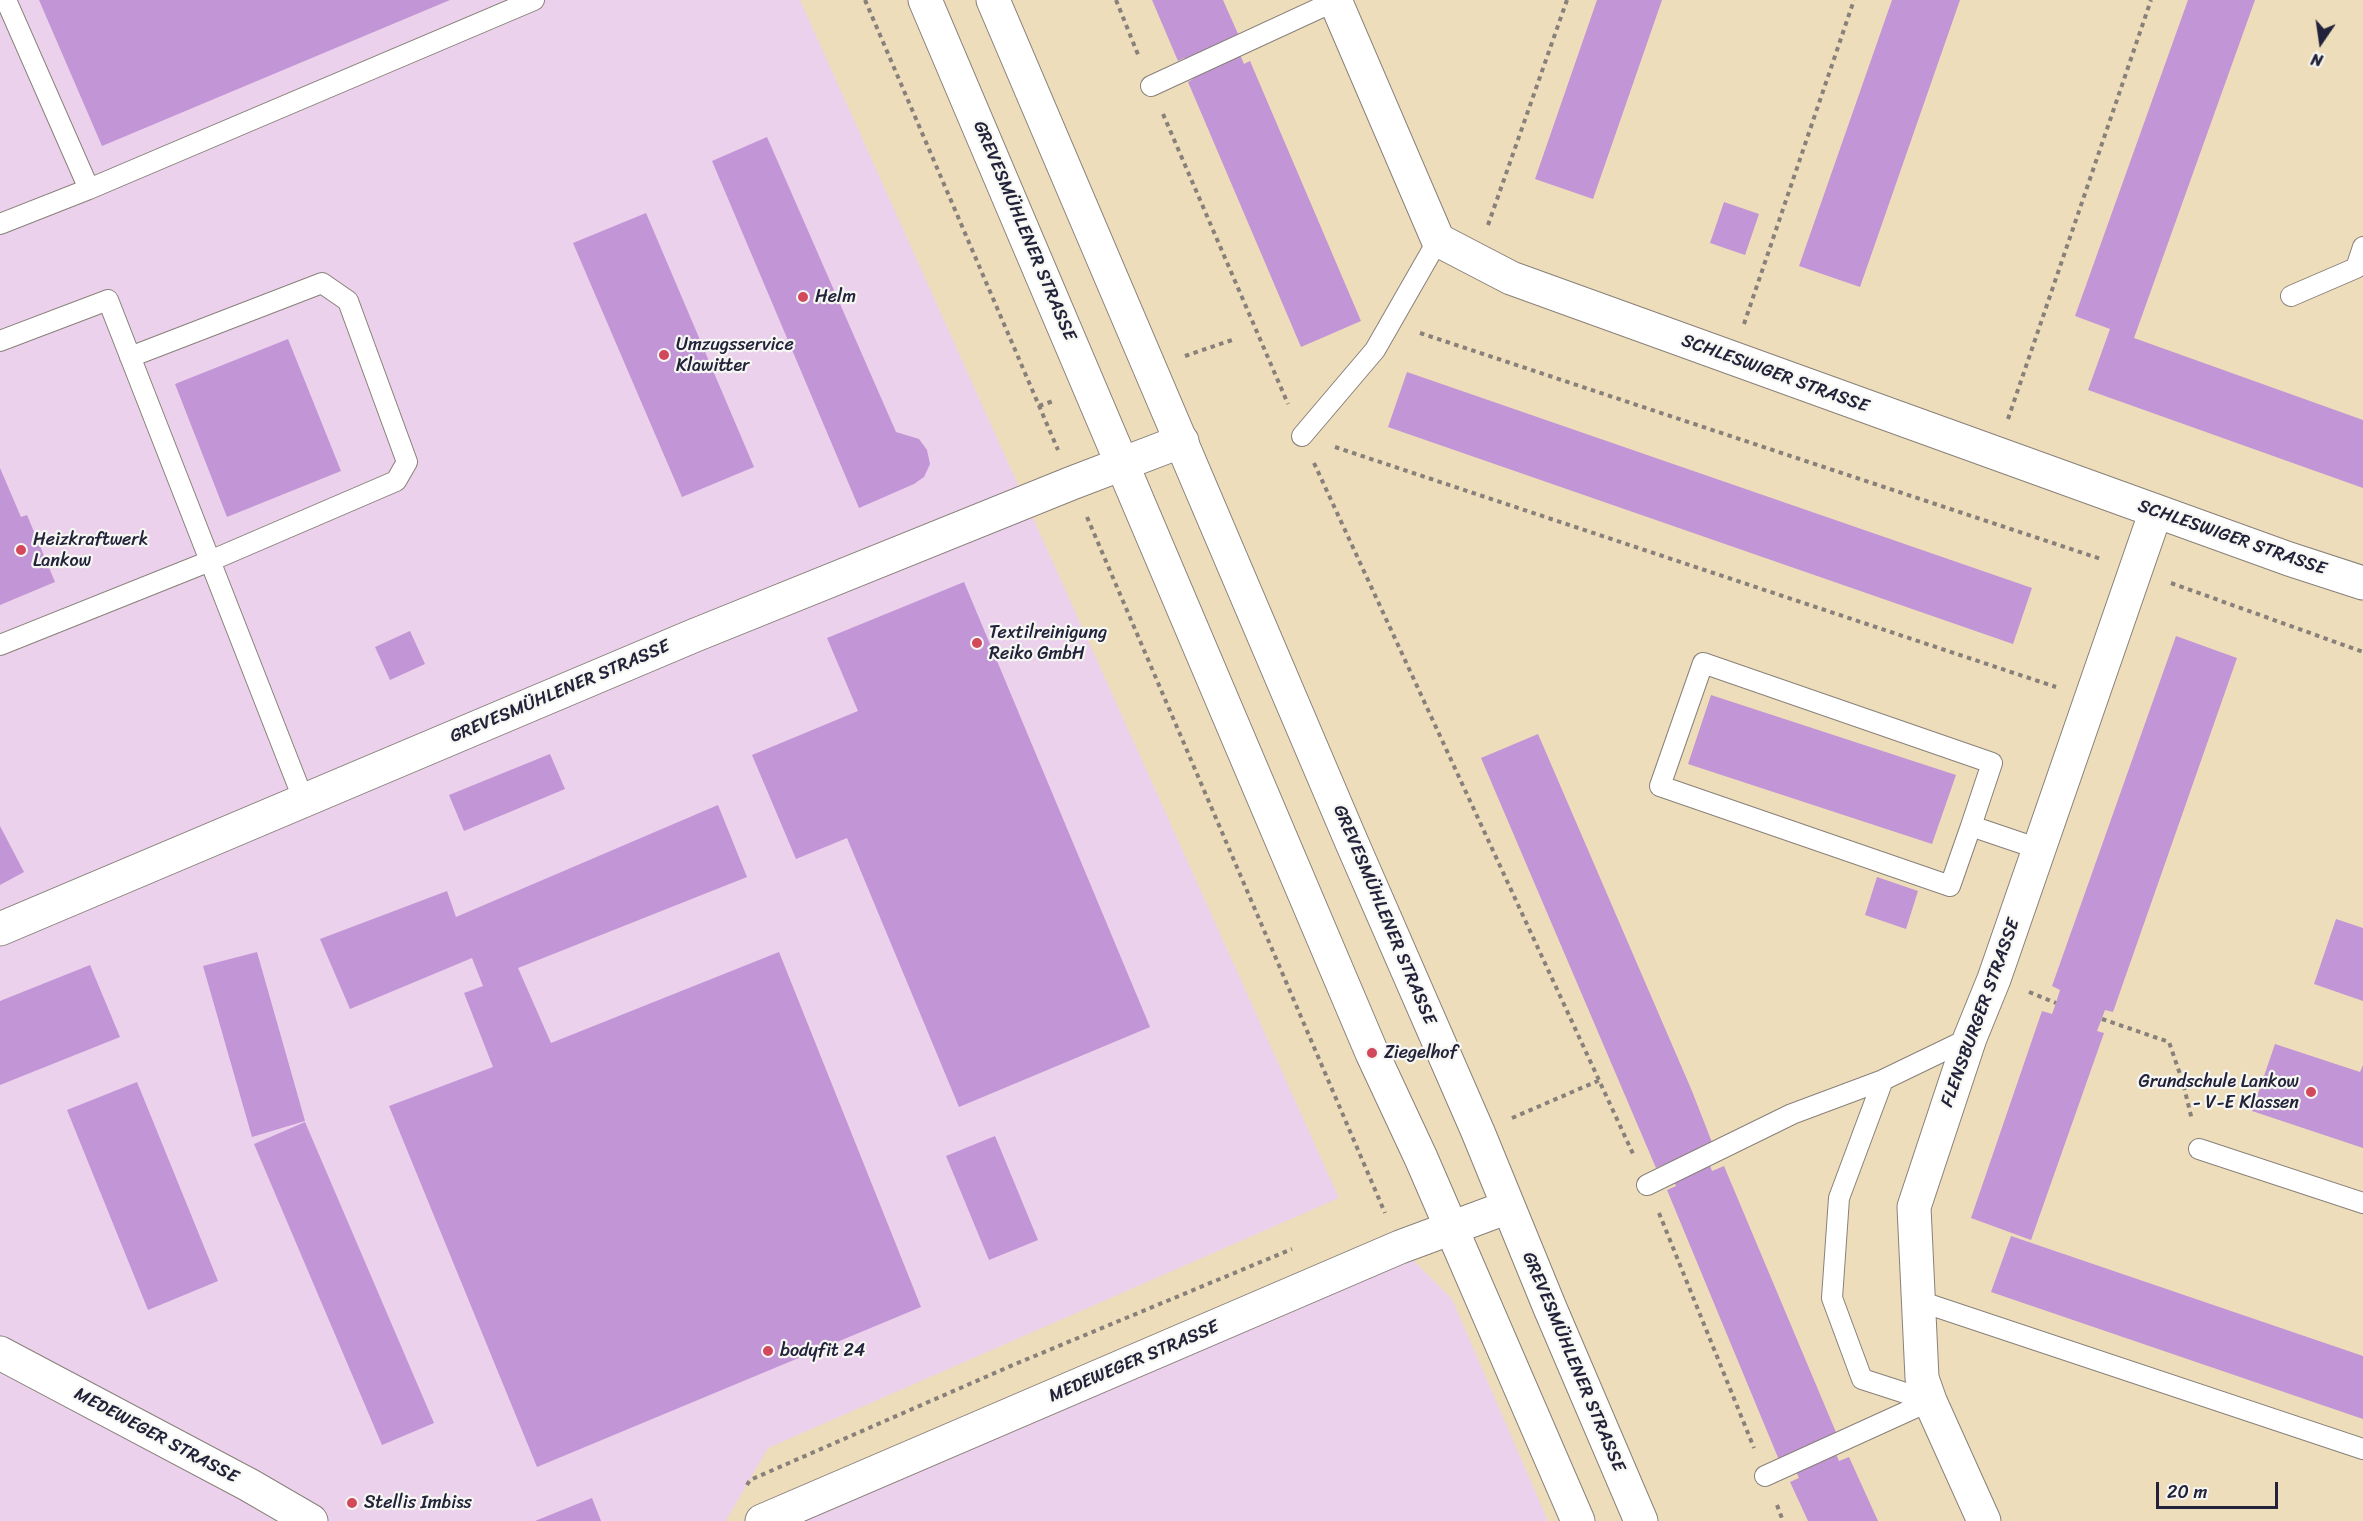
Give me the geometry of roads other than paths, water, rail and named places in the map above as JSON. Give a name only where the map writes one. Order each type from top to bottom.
[{"type":"street","name":"GREVESMÜHLENER STRASSE","points":[[925,0],[1368,1042],[1452,1228],[1578,1521]]},
{"type":"street","name":"GREVESMÜHLENER STRASSE","points":[[993,0],[1352,843],[1478,1132],[1641,1521]]},
{"type":"street","points":[[1335,1],[1438,240]]},
{"type":"street","name":"SCHLESWIGER STRASSE","points":[[1438,240],[1511,278],[1996,454],[2363,583]]},
{"type":"street","name":"GREVESMÜHLENER STRASSE","points":[[0,929],[693,636],[1182,441]]},
{"type":"street","name":"FLENSBURGER STRASSE","points":[[1984,1521],[1930,1401],[1922,1378],[1914,1207],[1970,1038],[1994,979],[2156,511]]},
{"type":"street","name":"MEDEWEGER STRASSE","points":[[762,1521],[1400,1247],[1508,1207]]},
{"type":"street","name":"MEDEWEGER STRASSE","points":[[0,1353],[249,1485],[311,1521]]},
{"type":"lane","points":[[6,0],[89,189]]},
{"type":"lane","points":[[0,224],[89,189],[534,0]]},
{"type":"lane","points":[[1151,86],[1335,1]]},
{"type":"lane","points":[[1302,436],[1375,350],[1438,240]]},
{"type":"lane","points":[[2291,296],[2356,268],[2363,247]]},
{"type":"lane","points":[[0,645],[210,561],[396,481],[407,462],[348,301],[322,283],[130,357]]},
{"type":"lane","points":[[0,341],[108,300],[304,801]]},
{"type":"lane","points":[[1703,663],[1992,763],[1971,826],[1950,886],[1660,786],[1703,663]]},
{"type":"lane","points":[[1971,826],[2039,849]]},
{"type":"lane","points":[[1647,1185],[1792,1114],[1883,1080],[1970,1038]]},
{"type":"lane","points":[[1883,1080],[1839,1198],[1832,1298],[1862,1379],[1930,1401]]},
{"type":"lane","points":[[2199,1149],[2363,1203]]},
{"type":"lane","points":[[1919,1301],[2363,1449]]},
{"type":"lane","points":[[1765,1476],[1930,1401]]},
{"type":"place","name":"Helm","points":[[803,297]]},
{"type":"place","name":"Umzugsservice Klawitter","points":[[664,355]]},
{"type":"place","name":"Heizkraftwerk Lankow","points":[[21,550]]},
{"type":"place","name":"Textilreinigung Reiko GmbH","points":[[977,643]]},
{"type":"place","name":"Ziegelhof","points":[[1372,1053]]},
{"type":"place","name":"Grundschule Lankow - V-E Klassen","points":[[2311,1092]]},
{"type":"place","name":"bodyfit 24","points":[[768,1351]]},
{"type":"place","name":"Stellis Imbiss","points":[[352,1503]]}]
